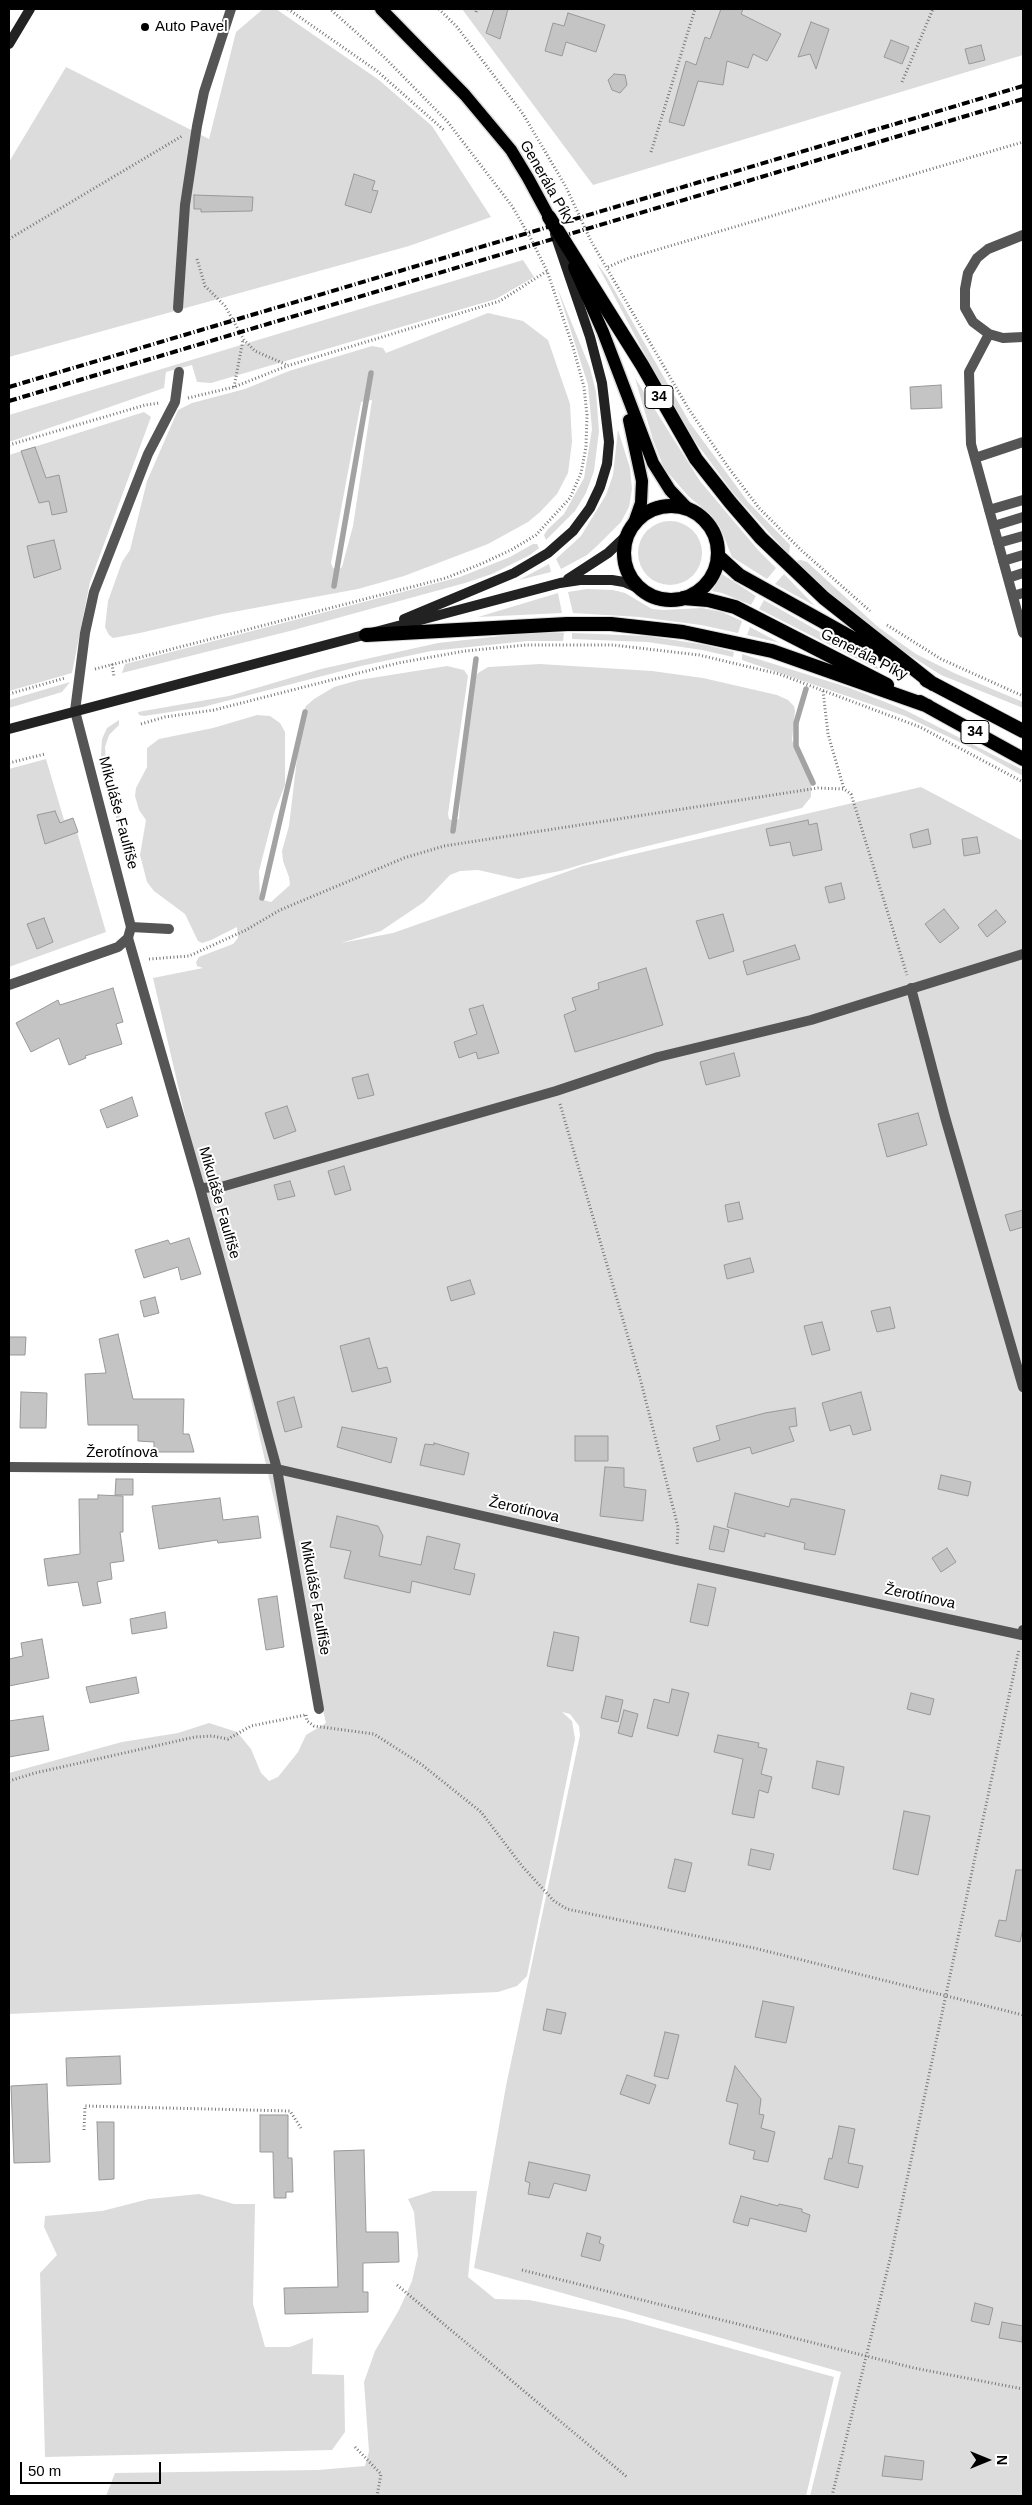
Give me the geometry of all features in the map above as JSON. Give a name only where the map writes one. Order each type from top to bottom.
[{"type":"highway","name":"34","points":[[549,217],[642,366],[696,459],[730,502],[761,538],[824,598],[933,684]]},
{"type":"highway","name":"34","points":[[683,598],[668,600],[654,597],[642,590],[632,579],[626,566],[624,551],[626,536],[634,523],[645,513],[659,507],[674,505],[688,509],[701,516],[711,527],[716,541],[718,556]]},
{"type":"highway","points":[[683,598],[696,593],[707,583],[715,570],[718,556]]},
{"type":"highway","name":"Generála Píky","points":[[718,556],[739,575],[933,684],[1023,731]]},
{"type":"highway","name":"Generála Píky","points":[[683,598],[708,600],[735,608],[928,706],[1023,759]]},
{"type":"highway","points":[[366,634],[567,624],[611,624],[683,632],[772,651],[928,706]]},
{"type":"main road","points":[[9,44],[30,9]]},
{"type":"main road","name":"Generála Píky","points":[[381,9],[465,95],[511,150],[549,217],[603,332],[653,463],[670,490],[688,509]]},
{"type":"main road","points":[[366,634],[514,573],[548,553],[573,531],[590,508],[600,487],[607,464],[609,442],[602,383],[590,336],[549,217]]},
{"type":"main road","name":"Generála Píky","points":[[620,380],[642,481],[641,503],[634,523]]},
{"type":"main road","points":[[560,583],[592,564],[626,536]]},
{"type":"main road","points":[[9,729],[560,583],[580,580],[612,580],[624,582],[642,590]]},
{"type":"street","points":[[178,308],[185,205],[204,92],[231,9]]},
{"type":"street","points":[[1023,235],[988,249],[977,258],[968,273],[965,289],[965,308],[972,322],[989,334],[1003,338],[1023,337]]},
{"type":"street","points":[[989,334],[969,372],[971,444],[1008,578],[1018,594],[1022,627]]},
{"type":"street","points":[[75,711],[84,633],[94,592],[148,454],[175,402],[179,372]]},
{"type":"street","points":[[975,458],[1023,442]]},
{"type":"street","points":[[989,510],[1023,500]]},
{"type":"street","points":[[994,526],[1023,517]]},
{"type":"street","points":[[998,543],[1023,536]]},
{"type":"street","points":[[1003,561],[1023,555]]},
{"type":"street","points":[[1008,578],[1023,573]]},
{"type":"street","name":"Mikuláše Faulfiše","points":[[75,711],[131,927],[128,938],[200,1188],[277,1469],[319,1709]]},
{"type":"street","points":[[131,927],[169,929]]},
{"type":"street","points":[[9,985],[118,947],[128,938]]},
{"type":"street","points":[[200,1188],[221,1187],[556,1091],[658,1058],[811,1020],[1023,954]]},
{"type":"street","points":[[911,988],[945,1117],[1023,1387]]},
{"type":"street","name":"Žerotínova","points":[[9,1467],[277,1469],[676,1560],[1023,1632]]},
{"type":"path","points":[[288,9],[377,71],[445,131]]},
{"type":"path","points":[[9,694],[112,664],[446,578],[511,550],[536,535],[570,498],[581,473],[586,447],[587,415],[584,386],[547,271],[512,206],[447,121],[384,57],[330,9]]},
{"type":"path","points":[[438,9],[457,27],[523,114],[566,188],[591,240],[688,408],[728,468],[760,508],[794,543],[877,618]]},
{"type":"path","points":[[651,152],[695,9]]},
{"type":"path","points":[[902,82],[933,9]]},
{"type":"path","points":[[9,239],[198,126]]},
{"type":"path","points":[[608,267],[629,258],[1023,142]]},
{"type":"path","points":[[195,253],[205,286],[225,306],[244,340],[255,351],[287,366]]},
{"type":"path","points":[[9,445],[145,405],[175,402],[234,386],[287,366],[500,301],[547,271]]},
{"type":"path","points":[[234,386],[244,340]]},
{"type":"path","points":[[885,623],[942,659],[1023,696]]},
{"type":"path","points":[[141,724],[165,717],[214,710],[398,663],[465,651],[526,646],[613,645],[691,653],[779,674],[920,728],[1023,782]]},
{"type":"path","points":[[112,664],[114,677]]},
{"type":"path","points":[[823,690],[828,734],[844,789]]},
{"type":"path","points":[[9,763],[45,754]]},
{"type":"path","points":[[134,960],[189,956],[246,930],[280,910],[404,858],[444,846],[818,788],[844,789],[851,794],[911,988]]},
{"type":"path","points":[[556,1091],[640,1378],[678,1527],[676,1560]]},
{"type":"path","points":[[832,2496],[866,2357],[947,1998],[1023,1632]]},
{"type":"path","points":[[9,1781],[35,1773],[195,1737],[212,1736],[228,1739],[252,1726],[305,1715],[319,1709]]},
{"type":"path","points":[[305,1715],[307,1721],[314,1726],[374,1734],[421,1764],[481,1812],[522,1866],[554,1901],[567,1909],[754,1948],[947,1998],[1023,2015]]},
{"type":"path","points":[[84,2130],[85,2106],[290,2111],[301,2128]]},
{"type":"path","points":[[522,2270],[866,2357],[1023,2389]]},
{"type":"path","points":[[397,2285],[627,2477]]},
{"type":"path","points":[[355,2447],[381,2474],[377,2496]]},
{"type":"shaded area","points":[[263,9],[276,9],[379,80],[432,126],[491,217],[409,246],[9,357],[9,162],[66,67],[209,139],[236,32]]},
{"type":"shaded area","points":[[462,9],[1023,9],[1023,55],[593,185]]},
{"type":"shaded area","points":[[523,260],[534,277],[496,299],[211,383],[197,382],[192,365],[166,372],[164,388],[9,442],[9,415]]},
{"type":"shaded area","points":[[596,262],[607,277],[690,423],[748,502],[790,545],[789,555],[734,494],[697,444],[669,400]]},
{"type":"shaded area","points":[[557,287],[590,368],[596,392],[599,431],[594,471],[586,493],[575,511],[546,540],[544,535],[564,514],[584,478],[592,429],[588,385]]},
{"type":"shaded area","points":[[488,313],[523,321],[548,340],[570,404],[572,442],[568,473],[557,494],[528,522],[488,544],[404,576],[358,589],[222,614],[140,633],[113,638],[109,635],[105,627],[108,601],[122,562],[130,550],[147,481],[178,410],[192,403],[245,389],[289,371],[372,346],[383,348],[386,353]],"holes":[[[372,400],[353,526],[342,567],[338,570],[333,568],[331,563],[361,402]]]},
{"type":"shaded area","points":[[635,378],[700,481],[759,551],[776,568],[767,579],[732,557],[720,527],[711,515],[688,496],[664,468],[653,440]]},
{"type":"shaded area","points":[[144,412],[151,417],[90,582],[72,673],[9,691],[9,455]]},
{"type":"shaded area","points":[[618,430],[630,468],[632,489],[629,507],[621,522],[598,545],[587,555],[561,569],[556,559],[581,536],[606,495],[613,475]]},
{"type":"shaded area","points":[[664,521],[676,521],[693,530],[700,541],[702,553],[700,565],[693,576],[676,585],[664,585],[652,580],[643,571],[638,559],[638,547],[643,535],[652,526]]},
{"type":"shaded area","points":[[533,544],[537,544],[539,548],[530,555],[492,574],[465,583],[290,631],[122,673],[125,664],[460,577],[510,557]]},
{"type":"shaded area","points":[[795,561],[807,562],[878,627],[916,654],[954,673],[1023,702],[1023,708],[941,675],[898,648],[841,603]]},
{"type":"shaded area","points":[[549,564],[551,572],[519,580]]},
{"type":"shaded area","points":[[722,574],[756,596],[751,605],[712,591]]},
{"type":"shaded area","points":[[784,574],[815,606],[775,584]]},
{"type":"shaded area","points":[[587,589],[613,590],[625,593],[652,609],[702,608],[722,612],[742,621],[738,633],[701,625],[639,617],[573,613],[568,592]]},
{"type":"shaded area","points":[[558,593],[562,613],[478,617]]},
{"type":"shaded area","points":[[764,600],[881,669],[877,669],[759,609]]},
{"type":"shaded area","points":[[750,627],[780,643],[747,635]]},
{"type":"shaded area","points":[[537,632],[564,633],[563,641],[527,641],[431,651],[361,666],[203,707],[144,716],[139,715],[138,712],[229,696],[321,669],[438,643]]},
{"type":"shaded area","points":[[572,633],[648,636],[706,645],[734,652],[733,657],[702,650],[647,642],[572,639]]},
{"type":"shaded area","points":[[742,654],[850,688],[905,710],[1023,770],[1023,776],[978,751],[905,716],[742,660]]},
{"type":"shaded area","points":[[540,664],[652,671],[703,678],[777,695],[788,700],[794,706],[795,711],[792,740],[811,779],[811,797],[802,808],[627,851],[560,871],[518,879],[478,870],[460,871],[450,875],[424,902],[381,931],[341,943],[393,933],[583,866],[921,787],[1023,841],[1023,2496],[810,2496],[841,2372],[474,2268],[506,2086],[580,1735],[579,1726],[570,1714],[562,1712],[572,1721],[575,1739],[527,1976],[517,1986],[498,1992],[9,2014],[9,1773],[122,1742],[178,1733],[209,1723],[237,1732],[251,1749],[261,1773],[269,1781],[278,1777],[298,1752],[306,1735],[326,1723],[153,978],[203,968],[197,966],[196,962],[199,957],[233,944],[238,938],[237,927],[211,940],[202,943],[198,941],[185,914],[154,891],[147,882],[140,855],[146,820],[139,810],[135,796],[136,788],[147,767],[147,748],[159,739],[213,728],[257,715],[270,716],[280,723],[285,732],[285,785],[274,813],[259,871],[260,899],[271,902],[290,885],[282,851],[289,826],[302,716],[306,706],[334,687],[359,680],[447,666],[464,670],[468,676],[448,814],[449,819],[454,821],[459,819],[463,742],[472,682],[478,673],[488,667]]},
{"type":"shaded area","points":[[70,682],[62,692],[9,708],[9,700]]},
{"type":"shaded area","points":[[119,720],[119,725],[109,735],[105,747],[106,762],[125,837],[121,838],[101,755],[102,739],[107,728]]},
{"type":"shaded area","points":[[46,759],[64,820],[73,818],[106,932],[9,967],[9,769]]},
{"type":"shaded area","points":[[433,2191],[477,2191],[468,2277],[495,2299],[529,2300],[625,2319],[834,2377],[806,2496],[106,2496],[115,2473],[318,2470],[365,2466],[369,2451],[364,2382],[375,2351],[399,2310],[412,2281],[418,2255],[414,2212],[408,2199]]},
{"type":"shaded area","points":[[199,2194],[234,2204],[255,2204],[253,2304],[265,2347],[290,2347],[313,2338],[312,2374],[344,2375],[345,2432],[332,2450],[45,2457],[40,2273],[57,2255],[44,2227],[45,2216],[102,2211],[149,2199]]},
{"type":"building","points":[[494,9],[508,9],[500,39],[486,33]]},
{"type":"building","points":[[721,9],[743,9],[741,14],[781,34],[767,61],[753,54],[748,68],[727,61],[723,85],[698,81],[684,126],[669,122],[686,61],[696,65],[705,37],[710,39]]},
{"type":"building","points":[[568,13],[605,25],[596,52],[566,42],[562,56],[545,51],[553,23],[564,26]]},
{"type":"building","points":[[811,22],[829,29],[816,69],[810,54],[798,57]]},
{"type":"building","points":[[891,40],[909,47],[902,64],[884,57]]},
{"type":"building","points":[[981,45],[985,60],[969,64],[965,49]]},
{"type":"building","points":[[614,74],[625,75],[627,85],[620,93],[612,90],[608,80]]},
{"type":"building","points":[[354,174],[375,181],[372,190],[378,191],[371,213],[345,205]]},
{"type":"building","points":[[194,195],[253,197],[252,211],[201,212],[201,209],[194,209]]},
{"type":"building","points":[[941,385],[942,408],[911,409],[910,387]]},
{"type":"building","points":[[35,447],[46,478],[59,475],[67,512],[52,515],[49,501],[39,503],[21,451]]},
{"type":"building","points":[[54,540],[61,569],[34,578],[27,546]]},
{"type":"building","points":[[55,811],[60,823],[73,818],[78,832],[45,844],[37,815]]},
{"type":"building","points":[[808,820],[809,825],[817,823],[822,850],[793,856],[790,842],[770,846],[766,829]]},
{"type":"building","points":[[928,829],[931,844],[913,848],[910,834]]},
{"type":"building","points":[[977,837],[980,853],[964,856],[962,839]]},
{"type":"building","points":[[841,883],[845,899],[829,903],[825,887]]},
{"type":"building","points":[[944,909],[959,928],[940,943],[925,924]]},
{"type":"building","points":[[996,910],[1006,922],[987,937],[978,925]]},
{"type":"building","points":[[723,914],[734,951],[709,959],[696,921]]},
{"type":"building","points":[[44,918],[53,942],[37,949],[27,924]]},
{"type":"building","points":[[795,945],[800,959],[747,975],[743,961]]},
{"type":"building","points":[[646,968],[663,1025],[575,1052],[564,1015],[576,1010],[572,998],[599,989],[598,983]]},
{"type":"building","points":[[113,988],[123,1022],[116,1024],[122,1044],[85,1056],[86,1058],[69,1065],[59,1038],[31,1052],[16,1023],[58,1000],[60,1005]]},
{"type":"building","points":[[483,1005],[499,1053],[478,1059],[476,1052],[459,1058],[454,1042],[477,1034],[469,1009]]},
{"type":"building","points":[[734,1053],[740,1076],[706,1085],[700,1062]]},
{"type":"building","points":[[368,1074],[374,1095],[358,1099],[352,1078]]},
{"type":"building","points":[[132,1097],[138,1116],[107,1128],[100,1110]]},
{"type":"building","points":[[287,1106],[296,1131],[274,1139],[265,1113]]},
{"type":"building","points":[[918,1113],[927,1145],[887,1157],[878,1124]]},
{"type":"building","points":[[344,1166],[351,1190],[335,1195],[328,1171]]},
{"type":"building","points":[[290,1181],[295,1196],[278,1200],[274,1185]]},
{"type":"building","points":[[739,1202],[743,1219],[728,1222],[725,1205]]},
{"type":"building","points":[[1023,1210],[1023,1227],[1010,1231],[1005,1215]]},
{"type":"building","points":[[189,1238],[201,1274],[181,1280],[178,1267],[144,1278],[135,1250],[168,1240],[170,1244]]},
{"type":"building","points":[[750,1258],[754,1272],[727,1279],[724,1265]]},
{"type":"building","points":[[470,1280],[475,1294],[451,1301],[447,1287]]},
{"type":"building","points":[[155,1297],[159,1313],[144,1317],[140,1301]]},
{"type":"building","points":[[890,1307],[895,1328],[877,1332],[871,1311]]},
{"type":"building","points":[[822,1322],[830,1350],[812,1355],[804,1326]]},
{"type":"building","points":[[118,1334],[133,1399],[184,1399],[183,1434],[189,1434],[194,1452],[154,1452],[154,1442],[138,1441],[138,1425],[88,1425],[85,1374],[106,1373],[99,1339]]},
{"type":"building","points":[[9,1337],[26,1337],[25,1355],[9,1355]]},
{"type":"building","points":[[369,1338],[378,1369],[387,1367],[391,1382],[352,1392],[340,1346]]},
{"type":"building","points":[[21,1392],[47,1393],[46,1428],[20,1428]]},
{"type":"building","points":[[861,1392],[871,1430],[853,1435],[850,1425],[830,1431],[822,1403]]},
{"type":"building","points":[[294,1397],[302,1427],[285,1432],[277,1402]]},
{"type":"building","points":[[795,1408],[797,1426],[789,1427],[794,1441],[752,1454],[750,1447],[697,1462],[693,1448],[720,1440],[716,1426],[765,1413]]},
{"type":"building","points":[[342,1427],[397,1438],[391,1463],[337,1447]]},
{"type":"building","points":[[575,1436],[608,1436],[608,1461],[575,1461]]},
{"type":"building","points":[[434,1443],[469,1453],[464,1475],[420,1465],[425,1444],[434,1445]]},
{"type":"building","points":[[605,1467],[624,1468],[624,1487],[646,1490],[643,1521],[600,1516]]},
{"type":"building","points":[[941,1475],[971,1482],[968,1496],[938,1489]]},
{"type":"building","points":[[116,1479],[133,1479],[133,1495],[115,1495]]},
{"type":"building","points":[[735,1493],[789,1507],[791,1499],[797,1499],[845,1510],[835,1555],[804,1549],[805,1543],[765,1533],[765,1537],[727,1527]]},
{"type":"building","points":[[98,1495],[123,1496],[123,1532],[120,1532],[124,1561],[110,1563],[112,1579],[97,1582],[101,1603],[83,1606],[78,1582],[48,1586],[44,1559],[80,1554],[79,1499],[98,1499]]},
{"type":"building","points":[[220,1498],[223,1520],[258,1516],[261,1538],[218,1543],[217,1540],[159,1549],[152,1506]]},
{"type":"building","points":[[337,1516],[378,1526],[383,1536],[379,1556],[421,1565],[427,1536],[460,1544],[454,1569],[475,1574],[470,1595],[412,1581],[410,1593],[344,1578],[351,1551],[330,1547]]},
{"type":"building","points":[[714,1526],[729,1530],[724,1552],[709,1549]]},
{"type":"building","points":[[947,1548],[956,1562],[941,1572],[932,1558]]},
{"type":"building","points":[[698,1584],[716,1588],[708,1626],[690,1622]]},
{"type":"building","points":[[277,1596],[284,1647],[266,1650],[258,1599]]},
{"type":"building","points":[[165,1612],[167,1628],[132,1634],[130,1619]]},
{"type":"building","points":[[554,1632],[579,1637],[573,1671],[547,1666]]},
{"type":"building","points":[[42,1639],[49,1678],[9,1686],[9,1659],[23,1656],[21,1643]]},
{"type":"building","points":[[136,1677],[139,1693],[90,1703],[86,1687]]},
{"type":"building","points":[[672,1689],[689,1693],[678,1736],[647,1728],[654,1699],[669,1703]]},
{"type":"building","points":[[911,1693],[934,1699],[930,1715],[907,1709]]},
{"type":"building","points":[[606,1696],[623,1700],[618,1722],[601,1718]]},
{"type":"building","points":[[624,1710],[638,1714],[632,1737],[618,1733]]},
{"type":"building","points":[[43,1716],[49,1750],[9,1757],[9,1721]]},
{"type":"building","points":[[718,1735],[759,1743],[758,1747],[767,1749],[761,1774],[772,1777],[768,1793],[759,1790],[754,1818],[732,1814],[743,1759],[714,1752]]},
{"type":"building","points":[[817,1761],[844,1767],[839,1795],[812,1788]]},
{"type":"building","points":[[904,1811],[930,1816],[918,1875],[893,1869]]},
{"type":"building","points":[[751,1849],[774,1854],[770,1870],[748,1865]]},
{"type":"building","points":[[675,1859],[692,1863],[685,1892],[668,1888]]},
{"type":"building","points":[[1016,1870],[1023,1870],[1023,1928],[1020,1942],[995,1936],[999,1920],[1006,1921]]},
{"type":"building","points":[[763,2001],[794,2007],[786,2043],[755,2037]]},
{"type":"building","points":[[547,2009],[566,2013],[561,2034],[543,2030]]},
{"type":"building","points":[[665,2032],[679,2035],[668,2079],[654,2076]]},
{"type":"building","points":[[120,2056],[121,2084],[67,2086],[66,2058]]},
{"type":"building","points":[[735,2066],[761,2099],[759,2114],[764,2115],[761,2128],[775,2132],[768,2162],[753,2159],[755,2151],[729,2144],[738,2104],[726,2101]]},
{"type":"building","points":[[627,2075],[656,2085],[649,2104],[620,2094]]},
{"type":"building","points":[[47,2084],[50,2162],[14,2163],[11,2086]]},
{"type":"building","points":[[260,2115],[288,2115],[288,2158],[292,2158],[293,2192],[286,2192],[286,2198],[274,2198],[273,2152],[260,2152]]},
{"type":"building","points":[[97,2122],[114,2122],[114,2179],[99,2180]]},
{"type":"building","points":[[839,2126],[855,2129],[848,2163],[863,2166],[858,2188],[824,2179],[829,2158],[832,2159]]},
{"type":"building","points":[[364,2150],[366,2232],[398,2232],[399,2262],[363,2263],[363,2292],[368,2292],[368,2312],[285,2314],[284,2288],[338,2287],[334,2151]]},
{"type":"building","points":[[529,2162],[590,2175],[586,2191],[554,2183],[549,2198],[528,2194],[530,2183],[525,2181]]},
{"type":"building","points":[[741,2196],[778,2206],[779,2204],[802,2209],[802,2212],[810,2215],[806,2232],[750,2218],[748,2226],[733,2222]]},
{"type":"building","points":[[587,2233],[601,2237],[599,2243],[604,2245],[600,2261],[581,2256]]},
{"type":"building","points":[[975,2303],[993,2308],[989,2325],[971,2321]]},
{"type":"building","points":[[1002,2322],[1023,2326],[1022,2342],[999,2338]]},
{"type":"building","points":[[885,2456],[924,2461],[922,2480],[882,2476]]},
{"type":"waterway","points":[[334,586],[371,373]]},
{"type":"waterway","points":[[453,831],[476,659]]},
{"type":"waterway","points":[[806,689],[796,723],[796,746],[813,783]]},
{"type":"waterway","points":[[262,898],[305,712]]},
{"type":"railway","points":[[9,387],[1023,86]]},
{"type":"railway","points":[[9,401],[1023,99]]},
{"type":"place","name":"Auto Pavel","points":[[145,27]]}]
